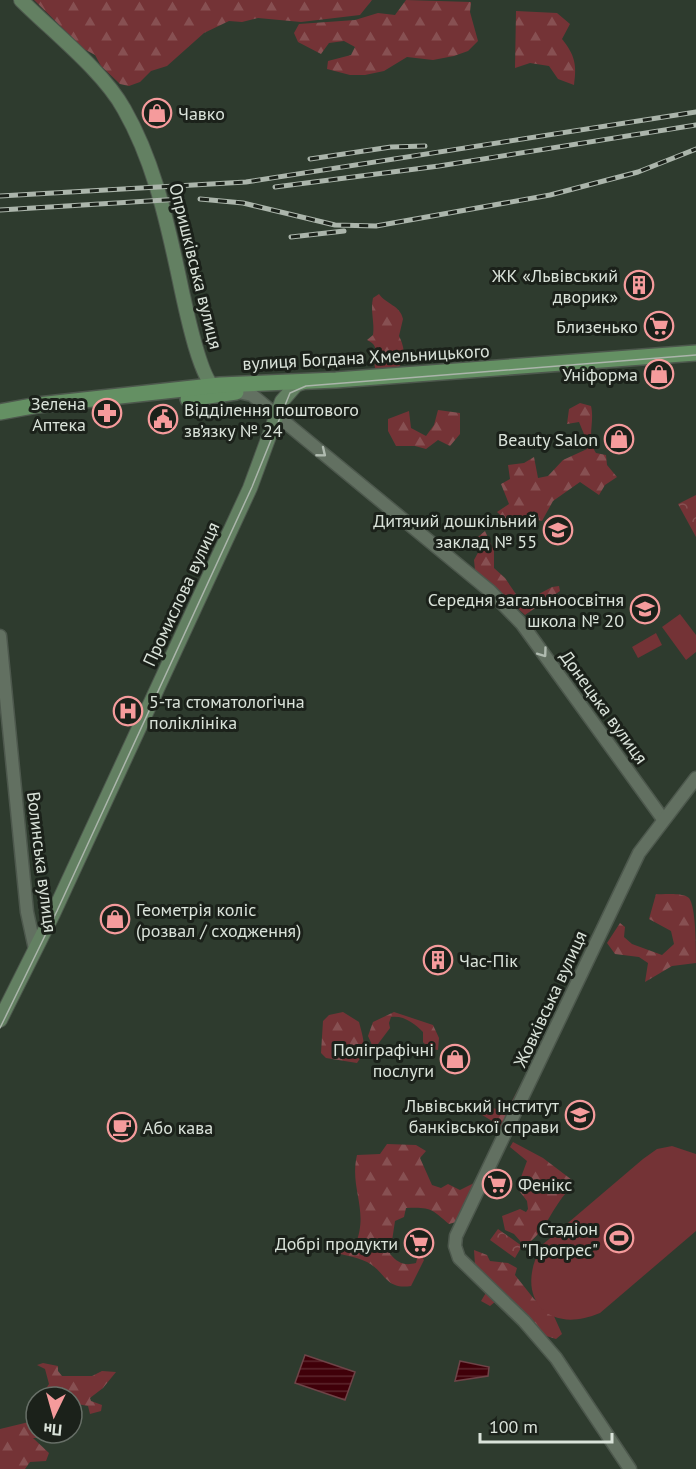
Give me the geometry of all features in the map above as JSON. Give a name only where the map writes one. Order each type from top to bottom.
[{"type":"main road","name":"Опришківська вулиця","points":[[21,0],[105,82],[124,108],[158,186],[190,326],[210,386]]},
{"type":"main road","name":"вулиця Богдана Хмельницького","points":[[0,412],[38,405],[210,386],[299,384],[696,353]]},
{"type":"main road","points":[[111,397],[147,403],[299,384]]},
{"type":"main road","name":"Промислова вулиця","points":[[0,1020],[250,488],[285,396],[299,384]]},
{"type":"main road","points":[[210,386],[234,393]]},
{"type":"main road","name":"вулиця Богдана Хмельницького","points":[[0,404],[38,405]]},
{"type":"street","name":"Донецька вулиця","points":[[234,393],[249,393],[490,591],[522,624],[663,819]]},
{"type":"street","name":"Волинська вулиця","points":[[0,636],[27,912],[35,949]]},
{"type":"street","name":"Жовківська вулиця","points":[[630,1469],[556,1358],[524,1321],[459,1258],[455,1246],[456,1236],[505,1137],[624,881],[663,819],[696,778]]},
{"type":"green space","points":[[34,0],[372,0],[360,15],[301,22],[258,18],[242,22],[229,21],[204,33],[167,66],[151,71],[140,82],[129,86],[120,84],[101,66],[95,55],[84,49]]},
{"type":"green space","points":[[406,0],[471,2],[470,12],[478,41],[468,51],[454,56],[433,60],[407,57],[384,71],[350,75],[327,69],[328,61],[351,55],[355,47],[344,41],[329,43],[321,54],[298,42],[294,33],[299,24],[355,20],[378,13],[395,15]]},
{"type":"green space","points":[[516,11],[557,13],[570,24],[562,39],[574,60],[574,85],[558,79],[549,66],[530,63],[515,68]]},
{"type":"green space","points":[[379,294],[399,311],[403,319],[399,336],[404,350],[403,359],[395,371],[381,372],[375,368],[375,348],[367,340],[373,335],[373,298]]},
{"type":"green space","points":[[580,403],[591,406],[593,447],[596,453],[606,455],[607,465],[617,477],[605,485],[599,495],[580,482],[553,501],[542,521],[525,518],[509,523],[497,512],[509,504],[501,484],[510,479],[508,465],[524,463],[534,457],[538,478],[548,476],[563,460],[587,449],[586,439],[579,422],[567,424],[569,409]]},
{"type":"green space","points":[[438,410],[460,413],[460,434],[450,446],[438,440],[426,449],[415,446],[396,446],[388,431],[388,419],[409,411],[411,428],[426,436],[434,425]]},
{"type":"green space","points":[[696,495],[696,537],[678,504]]},
{"type":"green space","points":[[485,531],[494,551],[494,568],[505,578],[522,603],[552,587],[559,586],[560,591],[525,615],[475,570],[474,560],[480,549],[473,541]]},
{"type":"green space","points":[[680,614],[696,635],[696,652],[686,660],[662,627]]},
{"type":"green space","points":[[656,633],[662,645],[638,658],[632,647]]},
{"type":"green space","points":[[656,894],[677,894],[689,898],[694,919],[696,963],[672,966],[645,982],[648,963],[639,957],[615,954],[607,943],[620,923],[625,927],[624,937],[632,944],[662,955],[674,944],[671,931],[649,919]]},
{"type":"green space","points":[[343,1012],[359,1022],[364,1048],[357,1063],[326,1058],[321,1053],[323,1021],[329,1015]]},
{"type":"green space","points":[[394,1012],[433,1025],[439,1038],[438,1050],[430,1049],[423,1042],[423,1032],[416,1026],[405,1019],[396,1017],[391,1017],[390,1028],[378,1044],[372,1045],[368,1036],[373,1022]]},
{"type":"green space","points":[[522,1082],[527,1085],[502,1127],[474,1110],[474,1106],[507,1110]]},
{"type":"green space","points":[[513,1142],[543,1158],[572,1180],[571,1188],[530,1242],[521,1242],[514,1234],[505,1230],[502,1216],[520,1209],[526,1212],[528,1209],[527,1201],[517,1188],[527,1161],[510,1147]]},
{"type":"green space","points":[[387,1144],[416,1145],[426,1151],[420,1158],[432,1185],[441,1188],[448,1184],[460,1190],[476,1182],[456,1222],[449,1224],[430,1210],[415,1208],[406,1208],[404,1217],[395,1221],[390,1254],[402,1263],[412,1264],[416,1263],[419,1251],[424,1260],[411,1286],[402,1287],[391,1283],[367,1262],[325,1251],[335,1246],[355,1246],[361,1221],[355,1178],[357,1155],[380,1154]]},
{"type":"green space","name":"Стадіон \"Прогрес\"","points":[[672,1146],[696,1154],[696,1231],[600,1313],[581,1319],[564,1319],[550,1315],[540,1307],[533,1295],[531,1280],[534,1264],[542,1245],[643,1159],[657,1149]]},
{"type":"green space","points":[[498,1229],[522,1246],[515,1258],[490,1240]]},
{"type":"green space","points":[[474,1250],[487,1255],[490,1261],[508,1263],[517,1268],[515,1275],[534,1299],[553,1314],[562,1334],[556,1339],[543,1335],[496,1301],[490,1306],[481,1301],[490,1286],[475,1265]]},
{"type":"green space","points":[[43,1363],[58,1366],[58,1371],[62,1376],[92,1376],[102,1371],[116,1372],[103,1388],[90,1398],[91,1401],[102,1405],[101,1411],[90,1414],[88,1406],[84,1405],[84,1385],[48,1385],[45,1369],[37,1365]]},
{"type":"green space","points":[[24,1423],[24,1445],[40,1445],[49,1453],[46,1461],[30,1462],[25,1469],[0,1469],[0,1429]]},
{"type":"shaded area","points":[[305,1355],[355,1372],[345,1400],[295,1383]]},
{"type":"shaded area","points":[[460,1361],[489,1367],[488,1376],[455,1381]]},
{"type":"tram line","points":[[0,1028],[57,911],[252,487],[290,393],[306,386],[696,355]]},
{"type":"railway","points":[[0,196],[246,182],[696,112]]},
{"type":"railway","points":[[275,187],[439,166],[696,125]]},
{"type":"railway","points":[[310,159],[391,147],[425,146]]},
{"type":"railway","points":[[200,199],[243,203],[335,225],[376,226],[550,195],[638,172],[696,149]]},
{"type":"railway","points":[[0,210],[182,199]]},
{"type":"railway","points":[[291,237],[344,231]]},
{"type":"place","name":"Чавко","points":[[157,113]]},
{"type":"place","name":"ЖК «Львівський дворик»","points":[[639,285]]},
{"type":"place","name":"Близенько","points":[[659,326]]},
{"type":"place","name":"Уніформа","points":[[659,374]]},
{"type":"place","name":"Зелена Аптека","points":[[107,413]]},
{"type":"place","name":"Відділення поштового зв’язку № 24","points":[[163,419]]},
{"type":"place","name":"Beauty Salon","points":[[619,439]]},
{"type":"place","name":"Дитячий дошкільний заклад № 55","points":[[558,530]]},
{"type":"place","name":"Середня загальноосвітня школа № 20","points":[[645,609]]},
{"type":"place","name":"5-та стоматологічна поліклініка","points":[[128,711]]},
{"type":"place","name":"Геометрія коліс (розвал / сходження)","points":[[115,919]]},
{"type":"place","name":"Час-Пік","points":[[438,960]]},
{"type":"place","name":"Поліграфічні послуги","points":[[455,1059]]},
{"type":"place","name":"Львівський інститут банківської справи","points":[[580,1115]]},
{"type":"place","name":"Або кава","points":[[122,1127]]},
{"type":"place","name":"Фенікс","points":[[497,1184]]},
{"type":"place","name":"Стадіон \"Прогрес\"","points":[[619,1238]]},
{"type":"place","name":"Добрі продукти","points":[[419,1243]]}]
